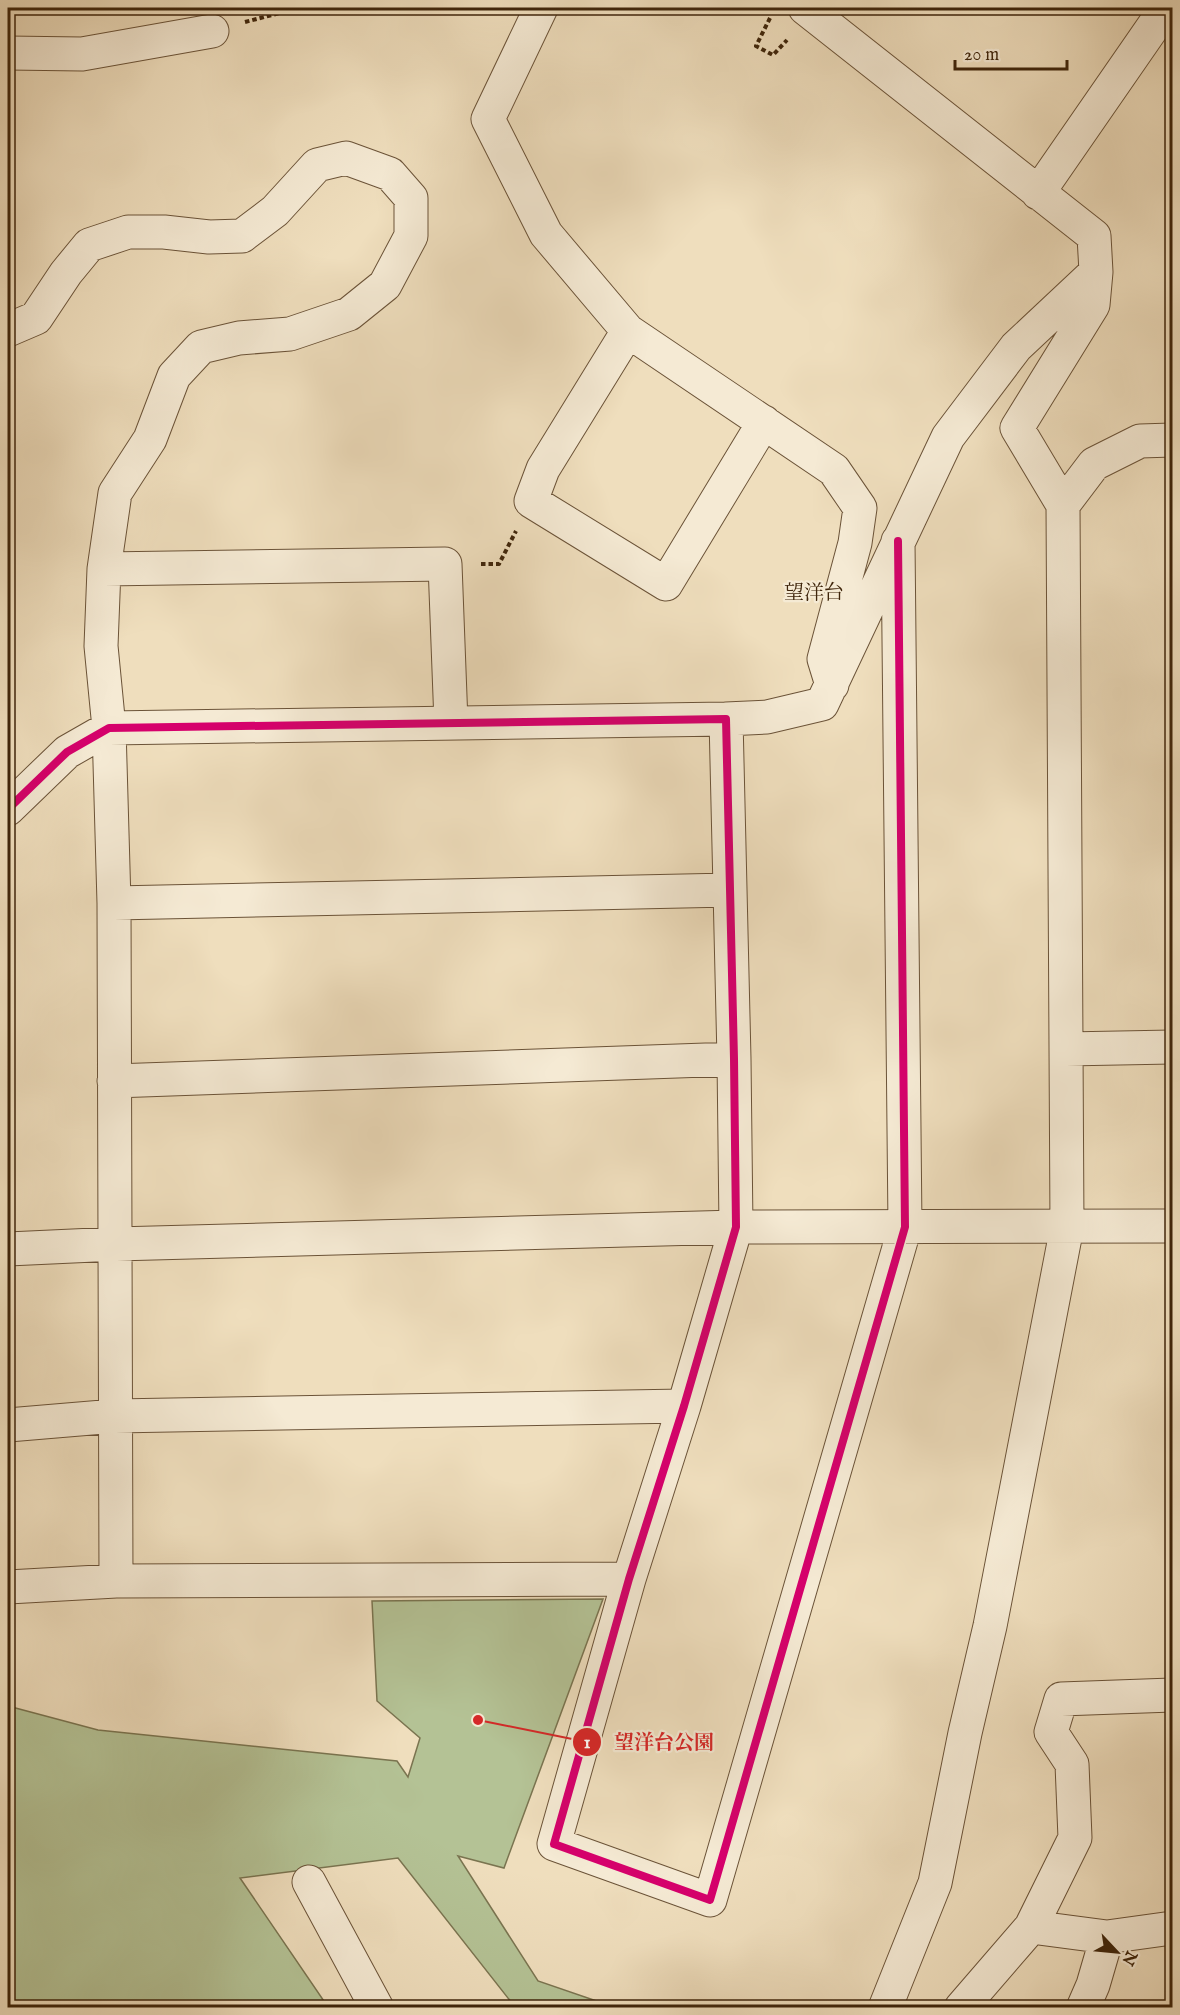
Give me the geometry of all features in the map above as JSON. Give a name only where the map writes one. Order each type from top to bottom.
[{"type":"street","points":[[541,8],[488,119],[546,234],[628,331],[834,470],[860,508],[855,543],[824,659],[831,685]]},
{"type":"street","points":[[805,8],[1094,236],[1096,272],[1093,305],[1017,428],[1063,505],[1067,1227],[990,1626],[964,1733],[934,1883],[885,2007]]},
{"type":"street","points":[[1038,193],[1167,8]]},
{"type":"street","points":[[8,53],[82,54],[212,31]]},
{"type":"street","points":[[8,330],[36,318],[66,273],[89,245],[128,232],[164,232],[209,237],[242,236],[275,211],[317,165],[346,158],[390,174],[411,198],[411,236],[385,285],[349,314],[290,334],[239,338],[201,347],[174,376],[150,440],[115,493],[104,569],[101,646],[109,728],[114,903],[116,1581]]},
{"type":"street","points":[[8,809],[67,753],[109,728],[726,719],[767,717],[822,704],[948,436],[1016,347],[1096,272]]},
{"type":"street","points":[[628,331],[543,469],[531,501],[666,584],[765,422]]},
{"type":"street","points":[[1063,505],[1094,464],[1140,441],[1173,440]]},
{"type":"street","points":[[726,719],[736,1227],[684,1406],[629,1580],[554,1844],[710,1900],[905,1227],[898,541]]},
{"type":"street","points":[[104,569],[445,564],[451,723]]},
{"type":"street","points":[[114,903],[730,890]]},
{"type":"street","points":[[1066,1049],[1173,1047]]},
{"type":"street","points":[[114,1081],[734,1059]]},
{"type":"street","points":[[8,1249],[736,1227],[1173,1226]]},
{"type":"street","points":[[8,1425],[115,1416],[684,1406]]},
{"type":"street","points":[[8,1587],[116,1581],[629,1580]]},
{"type":"street","points":[[961,2007],[1031,1927],[1075,1838],[1072,1764],[1051,1732],[1060,1699],[1173,1695]]},
{"type":"street","points":[[309,1882],[377,2007]]},
{"type":"street","points":[[1031,1927],[1107,1937],[1173,1928]]},
{"type":"street","points":[[1083,2007],[1093,1985],[1107,1937]]},
{"type":"path","points":[[212,31],[299,8]]},
{"type":"path","points":[[445,564],[499,564],[531,501]]},
{"type":"green space","points":[[603,1599],[504,1868],[458,1856],[538,1981],[614,2007],[515,2007],[398,1858],[240,1878],[328,2007],[8,2007],[8,1706],[98,1730],[397,1761],[408,1777],[420,1738],[377,1701],[372,1601]]},
{"type":"cycle path","points":[[8,809],[67,752],[109,728],[726,719],[736,1227],[684,1406],[629,1579],[554,1844],[710,1900],[905,1227],[898,541]]},
{"type":"place","name":"望洋台公園","points":[[478,1720]]},
{"type":"district","name":"望洋台","points":[[814,593]]}]
